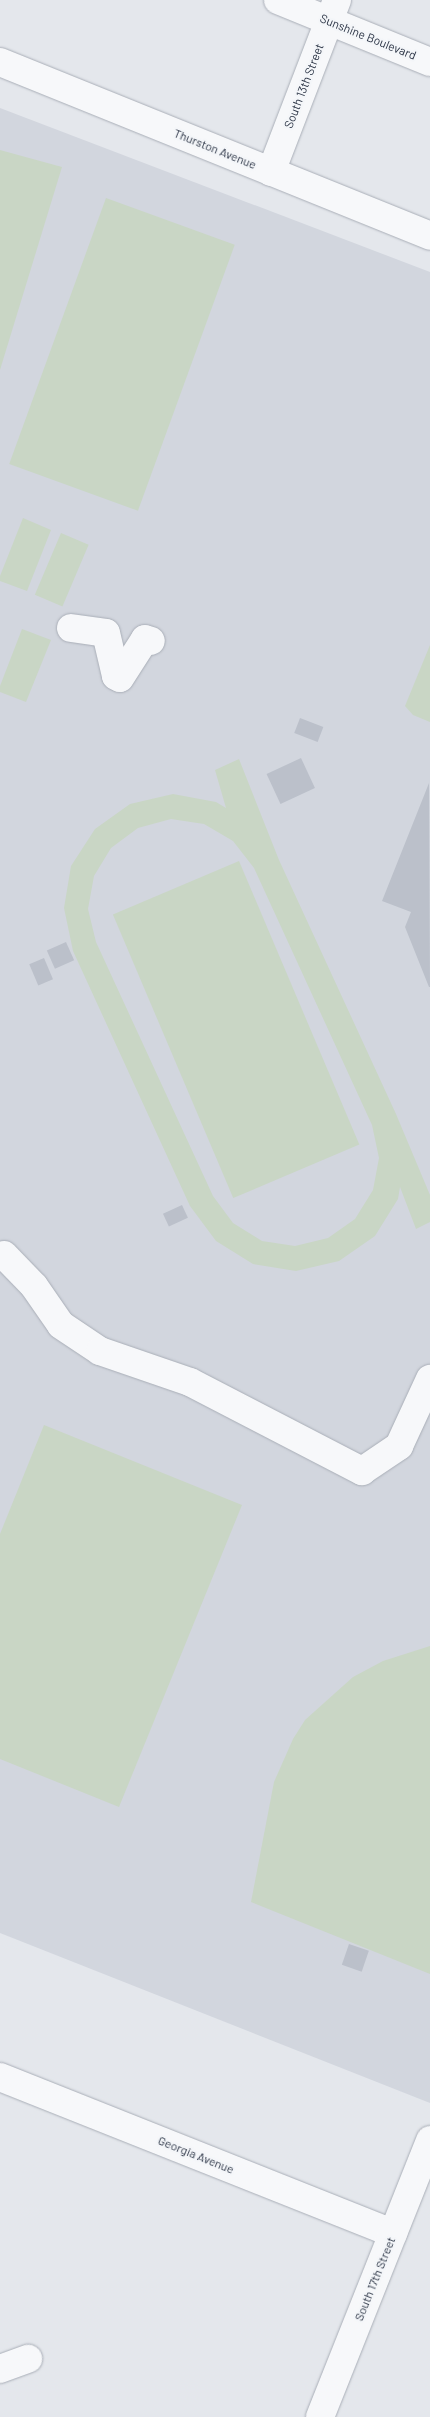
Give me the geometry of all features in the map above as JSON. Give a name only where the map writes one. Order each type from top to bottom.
[{"type":"street","name":"Sunshine Boulevard","points":[[278,0],[333,10],[430,62]]},
{"type":"street","name":"South 13th Street","points":[[271,172],[333,10]]},
{"type":"street","name":"Thurston Avenue","points":[[0,62],[430,236]]},
{"type":"street","points":[[71,628],[106,634],[116,676],[120,678],[145,639],[151,641]]},
{"type":"street","points":[[4,1255],[34,1286],[61,1325],[100,1351],[190,1382],[362,1471],[398,1446],[430,1379]]},
{"type":"street","name":"Georgia Avenue","points":[[0,2077],[392,2233]]},
{"type":"street","name":"South 17th Street","points":[[320,2417],[430,2140]]},
{"type":"street","points":[[0,2369],[28,2359]]},
{"type":"shaded area","points":[[0,108],[430,272],[430,2103],[0,1933]]},
{"type":"green space","points":[[0,150],[62,167],[0,370]]},
{"type":"green space","points":[[106,198],[235,245],[138,511],[9,464]]},
{"type":"green space","points":[[23,518],[51,530],[27,591],[0,581],[0,576]]},
{"type":"green space","points":[[61,533],[89,545],[62,606],[35,595]]},
{"type":"green space","points":[[22,629],[51,640],[26,702],[0,692],[0,686]]},
{"type":"green space","points":[[430,645],[430,722],[413,715],[405,706]]},
{"type":"green space","points":[[239,759],[279,860],[396,1114],[430,1195],[430,1222],[416,1229],[400,1187],[398,1199],[375,1236],[339,1261],[296,1271],[253,1264],[216,1241],[190,1206],[73,951],[64,908],[71,866],[95,829],[130,804],[173,794],[216,802],[226,808],[215,770]],"holes":[[[171,819],[204,824],[233,841],[254,868],[372,1125],[379,1158],[373,1190],[355,1219],[328,1238],[295,1246],[262,1241],[233,1223],[213,1196],[96,942],[88,909],[94,876],[111,848],[138,828]]]},
{"type":"green space","points":[[239,861],[359,1145],[233,1198],[113,915]]},
{"type":"green space","points":[[44,1425],[242,1505],[119,1807],[0,1759],[0,1534]]},
{"type":"green space","points":[[430,1646],[430,1974],[251,1902],[274,1782],[293,1739],[305,1720],[353,1677],[383,1661]]},
{"type":"building","points":[[300,718],[323,727],[318,742],[294,733]]},
{"type":"building","points":[[301,758],[315,788],[281,804],[267,774]]},
{"type":"building","points":[[429,783],[430,987],[405,927],[411,912],[382,901]]},
{"type":"building","points":[[66,942],[74,960],[55,969],[47,951]]},
{"type":"building","points":[[44,958],[53,979],[38,985],[29,964]]},
{"type":"building","points":[[182,1205],[188,1218],[169,1227],[163,1214]]},
{"type":"building","points":[[349,1944],[369,1951],[362,1972],[342,1965]]}]
